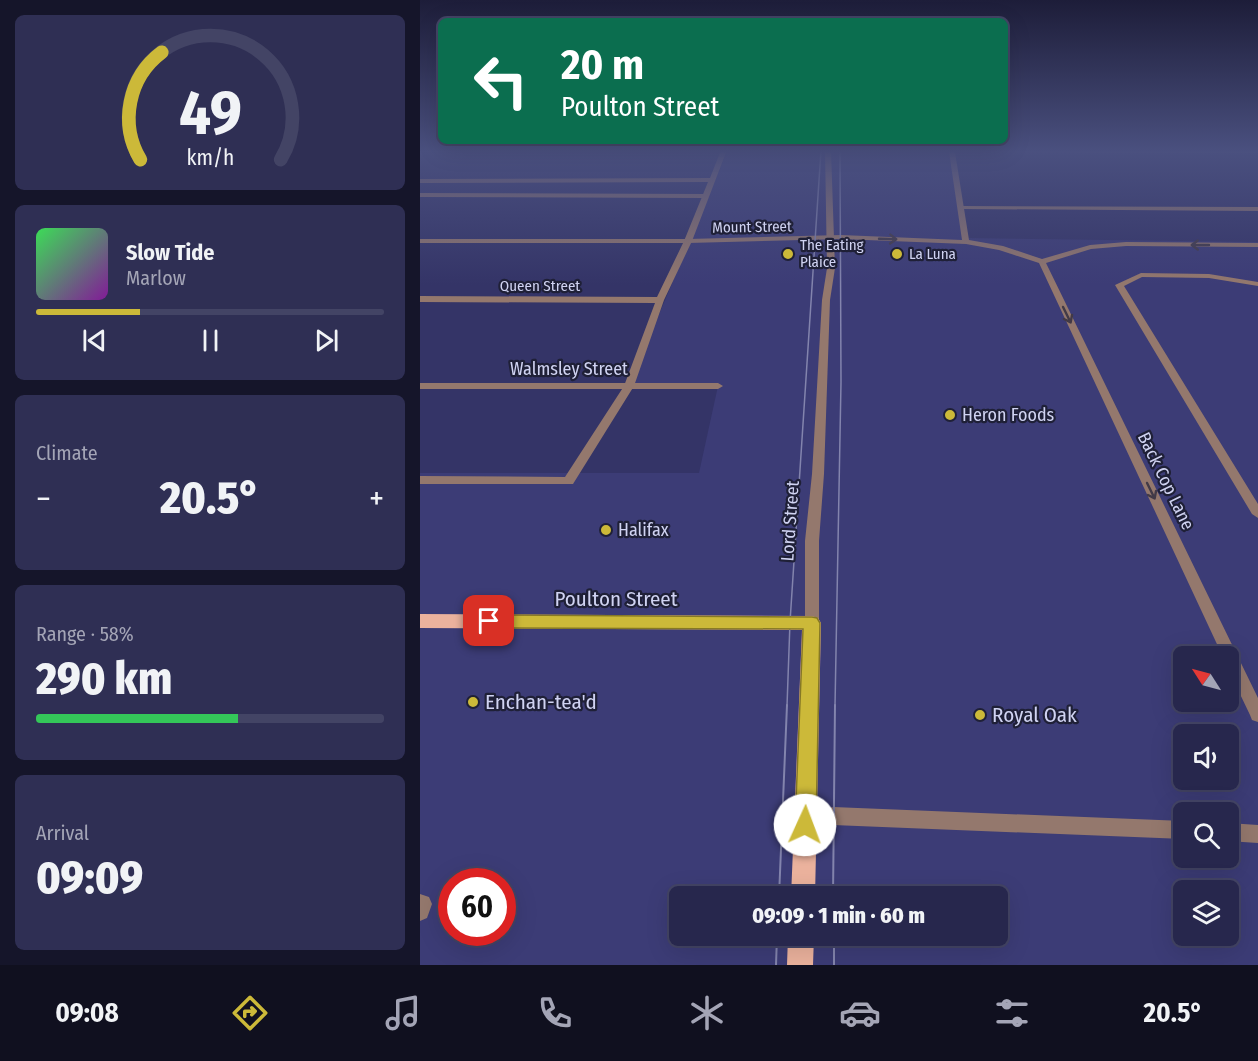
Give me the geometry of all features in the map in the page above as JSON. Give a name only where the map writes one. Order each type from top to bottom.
[{"type":"main road","name":"Poulton Street","points":[[420,621],[812,623]]},
{"type":"main road","name":"Lord Street","points":[[803,886],[812,623]]},
{"type":"main road","points":[[800,965],[801,946]]},
{"type":"street","points":[[420,480],[569,481],[629,386],[660,300],[688,242],[706,196],[430,195]]},
{"type":"street","name":"Lord Street","points":[[812,623],[812,541],[818,474],[826,300],[831,268],[829,195]]},
{"type":"street","points":[[960,195],[966,242]]},
{"type":"street","points":[[962,207],[1258,209]]},
{"type":"street","name":"Mount Street","points":[[420,241],[688,242],[829,239],[966,242],[1000,248],[1042,262]]},
{"type":"street","points":[[1042,262],[1099,246],[1258,245]]},
{"type":"street","name":"Back Cop Lane","points":[[1042,262],[1258,715]]},
{"type":"street","points":[[1258,284],[1209,276],[1141,275],[1119,285],[1258,514]]},
{"type":"street","name":"Queen Street","points":[[420,299],[660,300]]},
{"type":"street","name":"Walmsley Street","points":[[420,386],[718,386]]},
{"type":"street","points":[[805,825],[833,816],[1173,830]]},
{"type":"street","points":[[1239,833],[1258,834]]},
{"type":"street","points":[[420,904],[423,904],[420,911]]},
{"type":"shaded area","points":[[709,195],[959,195],[966,238],[1258,242],[1258,965],[420,965],[420,473],[699,473],[718,386],[629,386]]},
{"type":"tram line","points":[[787,706],[790,622],[818,195]]},
{"type":"tram line","points":[[835,706],[841,382],[840,195]]},
{"type":"tram line","points":[[779,886],[787,705]]},
{"type":"tram line","points":[[833,886],[835,705]]},
{"type":"tram line","points":[[776,965],[777,946]]},
{"type":"tram line","points":[[834,946],[834,965]]},
{"type":"place","name":"The Eating Plaice","points":[[788,254]]},
{"type":"place","name":"La Luna","points":[[897,254]]},
{"type":"place","name":"Heron Foods","points":[[950,415]]},
{"type":"place","name":"Halifax","points":[[606,530]]},
{"type":"place","name":"Enchan-tea'd","points":[[473,702]]},
{"type":"place","name":"Royal Oak","points":[[980,715]]},
{"type":"route","points":[[489,621],[812,623],[805,825]]}]
